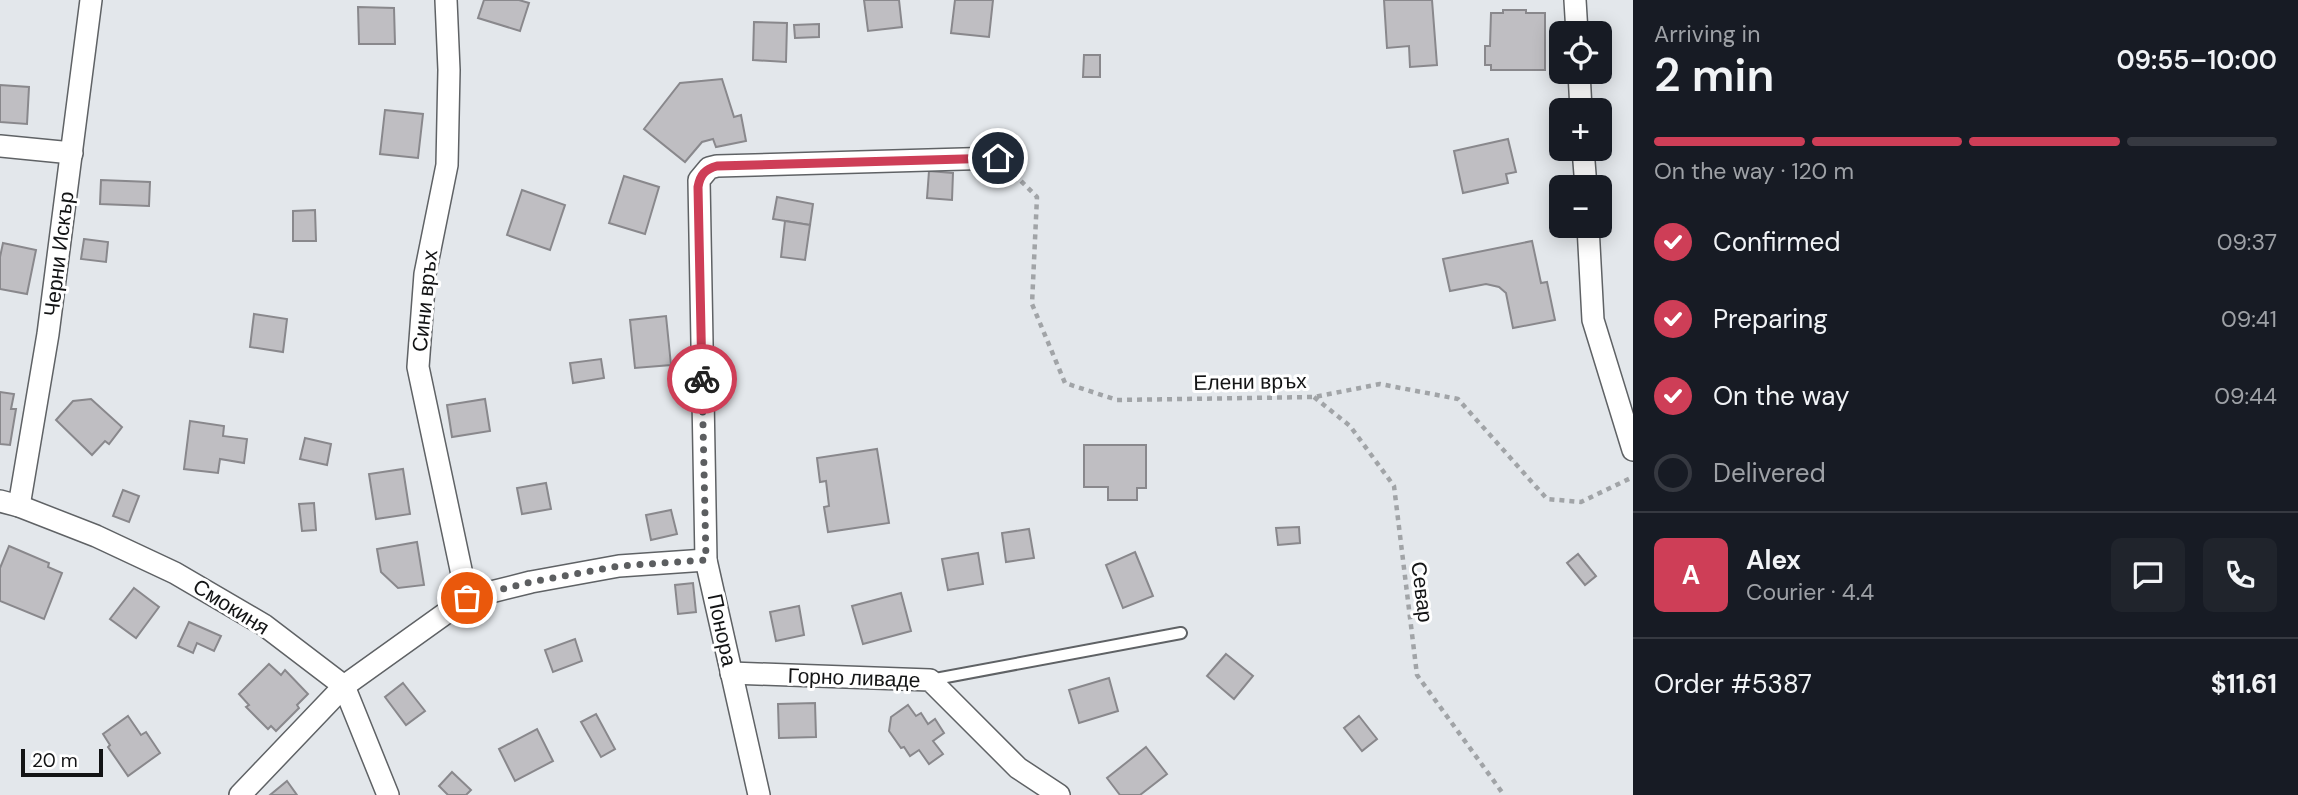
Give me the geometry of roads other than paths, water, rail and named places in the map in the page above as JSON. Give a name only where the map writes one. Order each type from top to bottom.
[{"type":"street","name":"Черни Искър","points":[[10,504],[48,334],[91,0]]},
{"type":"street","name":"Сини връх","points":[[446,0],[449,70],[447,165],[425,274],[418,367],[467,598]]},
{"type":"street","points":[[1575,0],[1576,21]]},
{"type":"street","points":[[0,146],[72,153]]},
{"type":"street","name":"Понора","points":[[760,795],[706,560],[698,187],[703,173],[717,166],[998,158]]},
{"type":"street","points":[[1589,238],[1593,320],[1633,450]]},
{"type":"street","name":"Смокиня","points":[[10,504],[96,536],[175,573],[264,625],[344,686]]},
{"type":"street","points":[[240,795],[344,686],[467,598],[531,582],[619,566],[706,560]]},
{"type":"street","name":"Горно ливаде","points":[[731,673],[930,680],[1018,768],[1059,795]]},
{"type":"street","points":[[344,686],[388,795]]},
{"type":"lane","points":[[930,680],[1181,633]]}]
